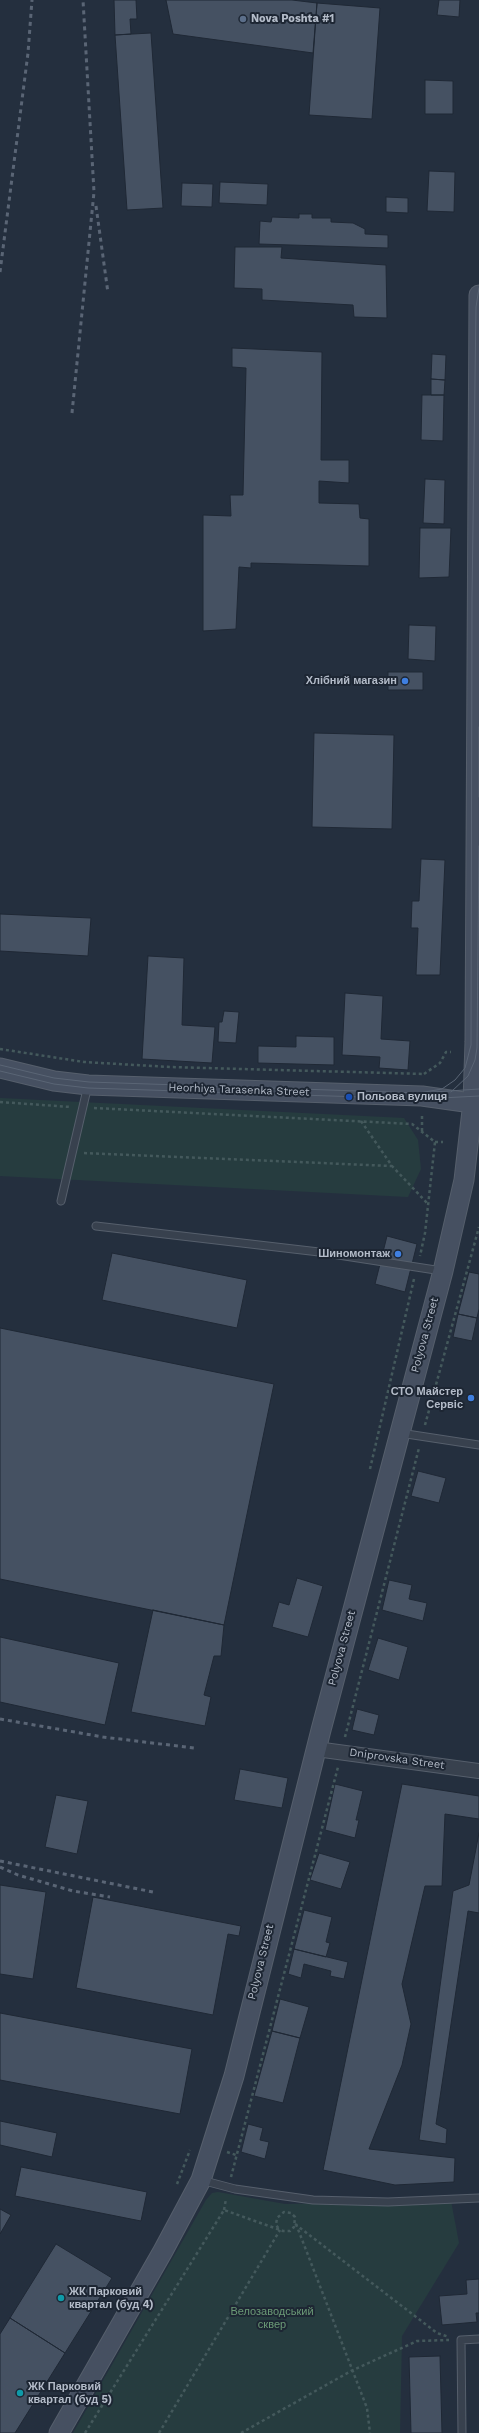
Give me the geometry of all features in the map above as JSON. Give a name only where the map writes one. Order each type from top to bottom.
[{"type":"main road","name":"Polyova Street","points":[[58,2433],[163,2251],[201,2180],[234,2076],[316,1749],[398,1432],[443,1271],[464,1180],[476,1103],[479,295]]},
{"type":"main road","name":"Heorhiya Tarasenka Street","points":[[0,1068],[54,1081],[88,1085],[422,1096],[476,1103]]},
{"type":"street","name":"Dniprovska Street","points":[[316,1749],[479,1771]]},
{"type":"lane","points":[[61,1201],[85,1108],[88,1085]]},
{"type":"lane","points":[[96,1226],[319,1252],[443,1271]]},
{"type":"lane","points":[[398,1432],[479,1445]]},
{"type":"lane","points":[[201,2180],[228,2187],[312,2200],[388,2202],[479,2198]]},
{"type":"lane","points":[[462,2433],[461,2340],[479,2339]]},
{"type":"path","points":[[0,1049],[108,1063],[424,1074],[440,1063],[446,1052],[451,1052]]},
{"type":"path","points":[[423,1079],[424,1074]]},
{"type":"path","points":[[0,1102],[85,1108],[360,1120],[412,1124],[435,1142],[443,1142]]},
{"type":"path","points":[[422,1116],[422,1131]]},
{"type":"path","points":[[360,1120],[392,1166],[428,1204]]},
{"type":"path","points":[[369,1474],[425,1233],[435,1142]]},
{"type":"path","points":[[74,1153],[392,1166]]},
{"type":"path","points":[[85,2433],[224,2210],[228,2187],[342,1752],[422,1436],[479,1227]]},
{"type":"path","points":[[175,2188],[192,2146]]},
{"type":"path","points":[[224,2210],[280,2230],[290,2231],[296,2224]]},
{"type":"path","points":[[280,2230],[276,2222],[281,2213],[291,2213],[295,2218],[351,2371],[367,2408],[370,2433]]},
{"type":"path","points":[[296,2224],[437,2334],[461,2340]]},
{"type":"path","points":[[159,2433],[280,2230]]},
{"type":"path","points":[[241,2433],[351,2371],[417,2340],[461,2340]]},
{"type":"green space","points":[[0,1098],[404,1118],[418,1140],[421,1169],[408,1197],[0,1176]]},
{"type":"green space","name":"Велозаводський сквер","points":[[218,2192],[285,2204],[451,2201],[459,2243],[402,2336],[400,2433],[73,2433],[206,2200],[212,2193]]},
{"type":"building","points":[[114,0],[136,0],[137,19],[130,19],[131,34],[115,35]]},
{"type":"building","name":"Nova Poshta #1","points":[[166,0],[292,0],[317,3],[313,53],[173,34]]},
{"type":"building","points":[[439,0],[460,0],[459,17],[437,15]]},
{"type":"building","points":[[317,3],[380,8],[372,119],[309,115]]},
{"type":"building","points":[[151,33],[163,208],[127,210],[115,35]]},
{"type":"building","points":[[425,80],[453,81],[453,114],[425,114]]},
{"type":"building","points":[[429,171],[455,172],[454,212],[427,211]]},
{"type":"building","points":[[220,182],[268,184],[267,205],[219,203]]},
{"type":"building","points":[[182,183],[213,184],[212,207],[181,206]]},
{"type":"building","points":[[386,197],[408,198],[408,213],[386,212]]},
{"type":"building","points":[[299,214],[312,214],[312,218],[331,218],[331,222],[353,223],[365,229],[365,234],[388,235],[388,248],[259,244],[260,221],[271,222],[272,217],[299,218]]},
{"type":"building","points":[[235,247],[282,247],[281,258],[386,265],[387,318],[354,317],[353,305],[262,300],[262,289],[234,288]]},
{"type":"building","points":[[232,348],[322,352],[321,460],[349,460],[349,483],[319,481],[319,503],[359,504],[360,518],[369,519],[369,566],[251,563],[251,568],[239,567],[236,629],[203,631],[203,515],[231,516],[230,495],[243,495],[246,368],[232,367]]},
{"type":"building","points":[[432,354],[446,355],[445,380],[431,379]]},
{"type":"building","points":[[431,379],[445,380],[444,395],[431,395]]},
{"type":"building","points":[[422,395],[444,395],[443,441],[421,440]]},
{"type":"building","points":[[425,479],[445,480],[444,524],[423,523]]},
{"type":"building","points":[[420,528],[451,528],[449,577],[419,578]]},
{"type":"building","points":[[409,625],[436,626],[435,661],[408,659]]},
{"type":"building","name":"Хлібний магазин","points":[[388,672],[423,672],[423,690],[388,690]]},
{"type":"building","points":[[314,733],[394,735],[392,829],[312,827]]},
{"type":"building","points":[[421,859],[445,860],[440,975],[416,975],[418,928],[411,928],[412,901],[419,901]]},
{"type":"building","points":[[0,914],[91,918],[88,956],[0,951]]},
{"type":"building","points":[[148,956],[184,958],[182,1025],[215,1027],[212,1063],[142,1059]]},
{"type":"building","points":[[345,993],[383,996],[381,1039],[410,1041],[408,1070],[379,1068],[380,1057],[342,1055]]},
{"type":"building","points":[[224,1011],[239,1012],[236,1043],[218,1042],[219,1022],[222,1022]]},
{"type":"building","points":[[296,1036],[334,1037],[334,1065],[258,1063],[258,1046],[296,1047]]},
{"type":"building","points":[[387,1236],[417,1244],[405,1292],[375,1284]]},
{"type":"building","points":[[112,1253],[247,1280],[237,1328],[102,1300]]},
{"type":"building","points":[[469,1272],[479,1274],[479,1309],[477,1318],[458,1314]]},
{"type":"building","points":[[458,1314],[477,1318],[472,1341],[453,1337]]},
{"type":"building","points":[[0,1328],[274,1384],[224,1625],[0,1579]]},
{"type":"building","points":[[418,1471],[446,1478],[439,1503],[411,1496]]},
{"type":"building","points":[[297,1578],[323,1586],[308,1637],[272,1627],[279,1602],[289,1605]]},
{"type":"building","points":[[389,1580],[412,1585],[409,1599],[427,1603],[423,1621],[382,1610]]},
{"type":"building","points":[[153,1610],[224,1625],[221,1656],[214,1656],[204,1695],[211,1697],[205,1726],[131,1712]]},
{"type":"building","points":[[0,1637],[119,1663],[105,1725],[0,1702]]},
{"type":"building","points":[[378,1638],[408,1647],[399,1680],[368,1670]]},
{"type":"building","points":[[357,1709],[379,1715],[374,1735],[352,1730]]},
{"type":"building","points":[[240,1769],[288,1778],[282,1808],[234,1800]]},
{"type":"building","points":[[335,1784],[363,1791],[356,1820],[359,1820],[355,1838],[325,1830]]},
{"type":"building","points":[[402,1784],[479,1796],[479,1819],[445,1814],[442,1886],[425,1886],[402,1984],[411,2024],[402,2065],[369,2149],[455,2158],[454,2182],[395,2185],[323,2170]]},
{"type":"building","points":[[56,1795],[88,1801],[77,1854],[45,1847]]},
{"type":"building","points":[[479,1833],[479,1913],[468,1911],[436,2124],[447,2129],[446,2144],[419,2140],[453,1891],[469,1885]]},
{"type":"building","points":[[319,1853],[350,1862],[341,1889],[310,1880]]},
{"type":"building","points":[[0,1885],[46,1892],[33,1979],[0,1974]]},
{"type":"building","points":[[93,1897],[241,1926],[239,1936],[228,1934],[213,2015],[76,1988]]},
{"type":"building","points":[[304,1910],[332,1917],[326,1942],[330,1943],[326,1957],[294,1949]]},
{"type":"building","points":[[294,1949],[348,1962],[344,1979],[330,1976],[331,1971],[304,1964],[301,1978],[288,1974]]},
{"type":"building","points":[[280,1999],[309,2007],[300,2038],[272,2031]]},
{"type":"building","points":[[0,2013],[192,2049],[180,2114],[0,2080]]},
{"type":"building","points":[[272,2031],[300,2038],[283,2103],[254,2096]]},
{"type":"building","points":[[0,2121],[57,2133],[52,2157],[0,2145]]},
{"type":"building","points":[[248,2124],[263,2128],[260,2140],[269,2142],[265,2159],[241,2152]]},
{"type":"building","points":[[21,2167],[147,2192],[141,2221],[15,2196]]},
{"type":"building","points":[[0,2209],[11,2215],[0,2234]]},
{"type":"building","name":"ЖК Парковий квартал (буд 4)","points":[[56,2244],[112,2278],[65,2353],[10,2318]]},
{"type":"building","points":[[479,2279],[479,2313],[476,2313],[477,2322],[442,2325],[439,2296],[467,2294],[466,2280]]},
{"type":"building","name":"ЖК Парковий квартал (буд 5)","points":[[10,2318],[65,2353],[15,2433],[0,2433],[0,2334]]},
{"type":"building","points":[[440,2356],[442,2433],[411,2433],[409,2357]]},
{"type":"tram line","points":[[419,1093],[442,1089],[455,1080],[465,1068],[471,1045],[472,597],[476,307],[479,288]]},
{"type":"tram line","points":[[479,727],[479,797]]},
{"type":"tram line","points":[[451,1092],[468,1076],[475,1060],[477,1048],[479,846]]},
{"type":"tram line","points":[[0,1065],[54,1078],[89,1082],[419,1093],[479,1089]]},
{"type":"tram line","points":[[0,1071],[54,1084],[88,1088],[422,1099],[479,1096]]},
{"type":"railway","points":[[0,272],[28,53],[32,0]]},
{"type":"railway","points":[[72,413],[94,192],[83,0]]},
{"type":"railway","points":[[96,206],[108,293]]},
{"type":"railway","points":[[0,1719],[103,1737],[194,1748]]},
{"type":"railway","points":[[0,1861],[153,1892]]},
{"type":"railway","points":[[0,1867],[18,1875],[73,1891],[110,1897]]},
{"type":"place","name":"Nova Poshta #1","points":[[243,19]]},
{"type":"place","name":"Хлібний магазин","points":[[405,681]]},
{"type":"place","name":"Польова вулиця","points":[[349,1097]]},
{"type":"place","name":"Шиномонтаж","points":[[398,1254]]},
{"type":"place","name":"СТО Майстер Сервіс","points":[[471,1398]]},
{"type":"place","name":"ЖК Парковий квартал (буд 4)","points":[[61,2298]]},
{"type":"place","name":"ЖК Парковий квартал (буд 5)","points":[[20,2393]]}]
